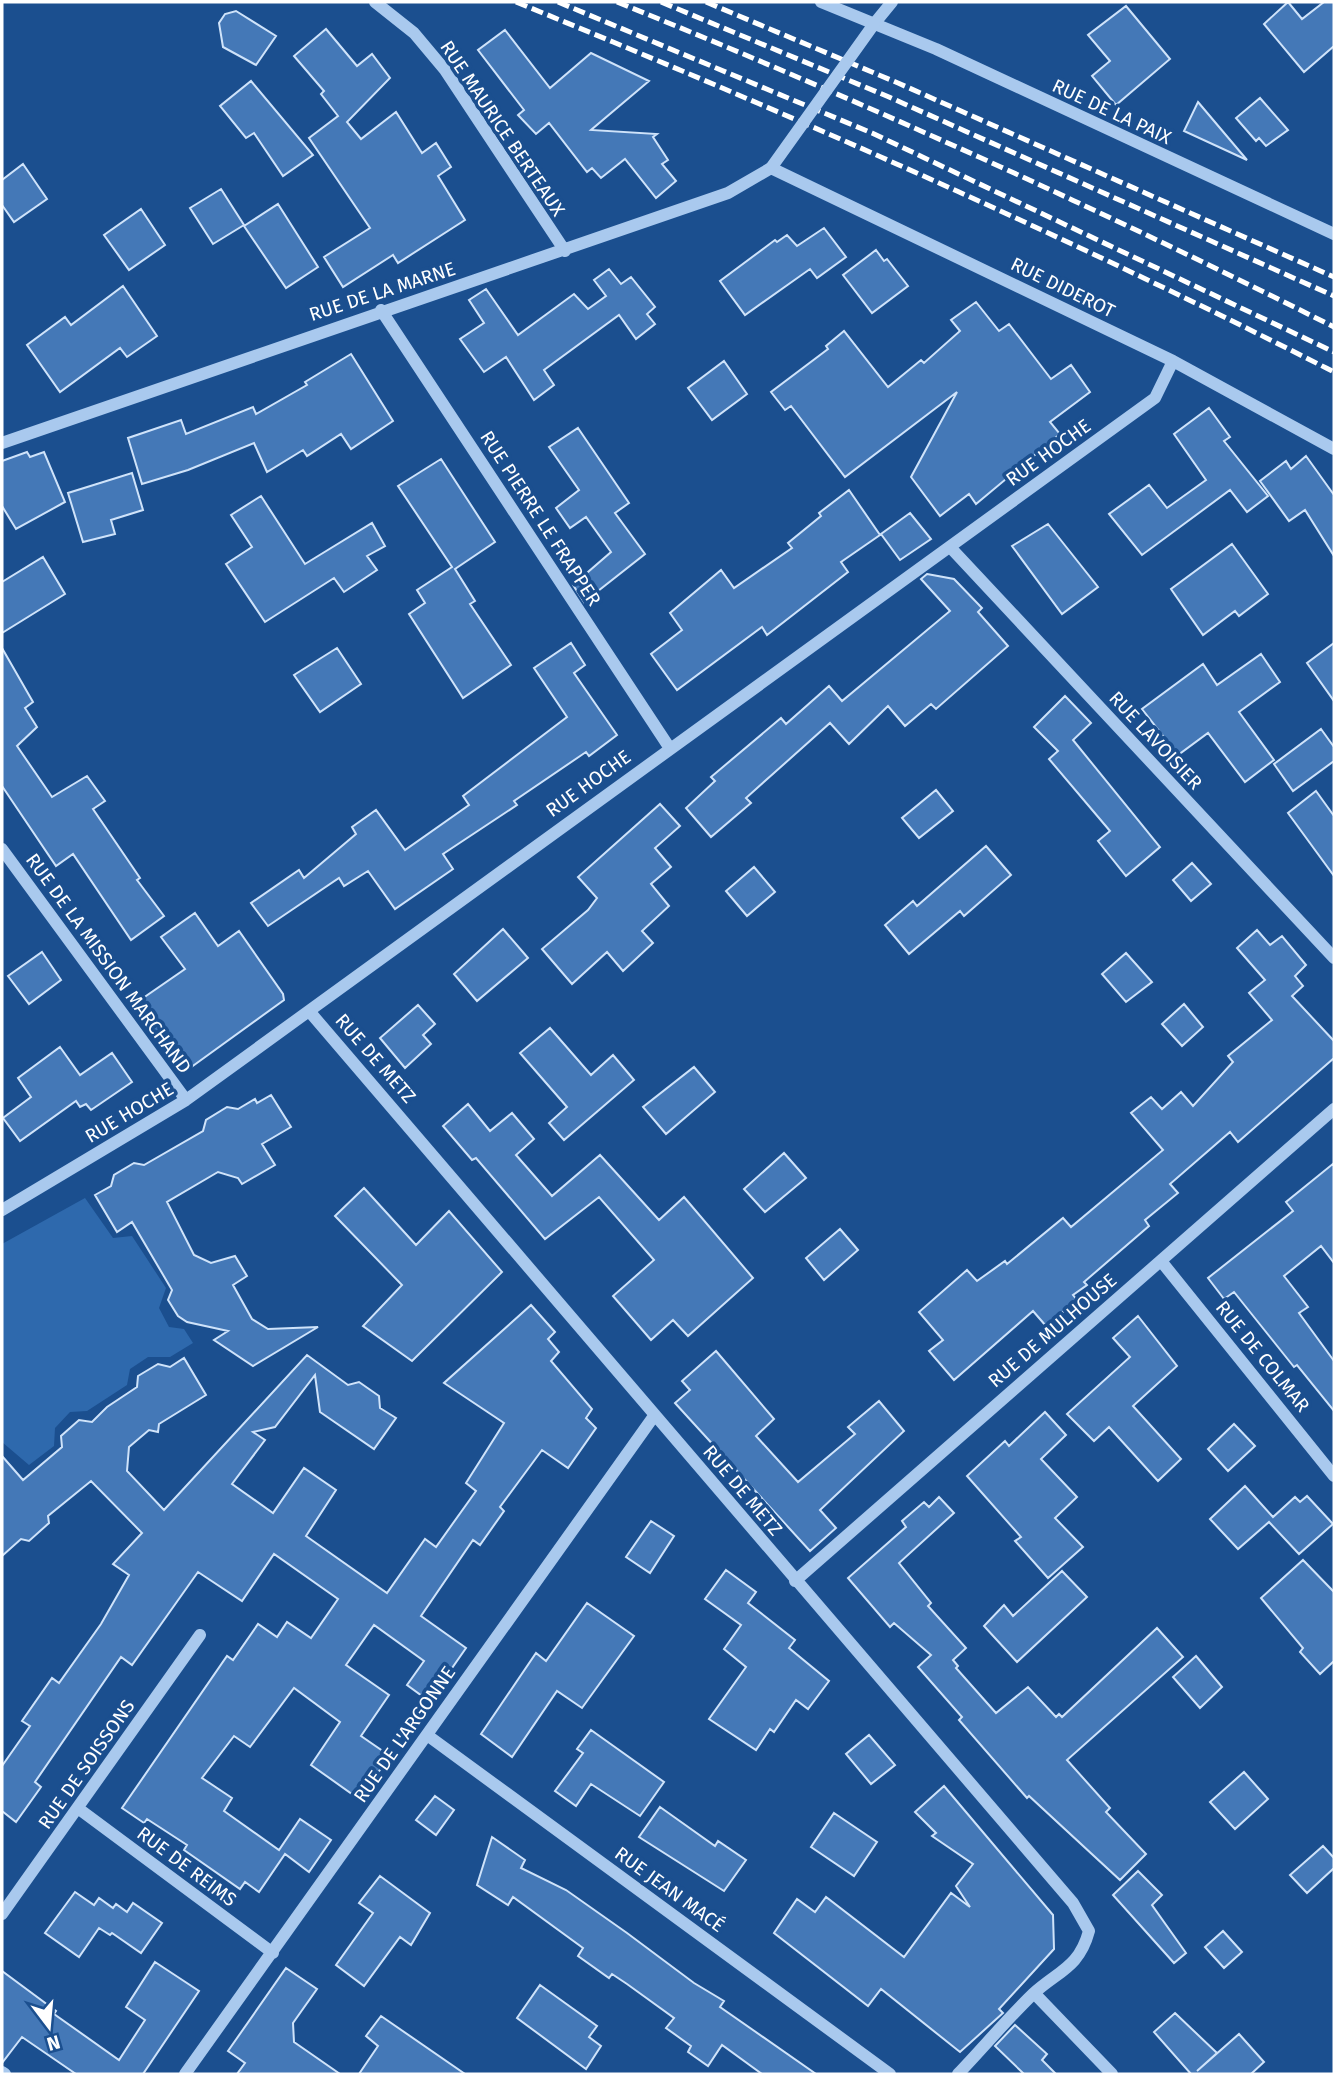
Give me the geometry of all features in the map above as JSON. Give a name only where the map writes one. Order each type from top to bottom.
[{"type":"street","name":"RUE MAURICE BERTEAUX","points":[[374,2],[414,33],[445,69],[565,251]]},
{"type":"street","name":"RUE DE LA PAIX","points":[[821,2],[936,49],[1334,234]]},
{"type":"street","points":[[771,168],[892,2]]},
{"type":"street","name":"RUE DE LA MARNE","points":[[2,443],[381,310],[565,251],[728,193],[771,168]]},
{"type":"street","name":"RUE DIDEROT","points":[[771,168],[1172,361],[1334,449]]},
{"type":"street","name":"RUE PIERRE LE FRAPPER","points":[[381,310],[669,747]]},
{"type":"street","name":"RUE HOCHE","points":[[2,1210],[186,1100],[669,747],[950,547],[1155,398],[1172,361]]},
{"type":"street","name":"RUE LAVOISIER","points":[[950,547],[1334,958]]},
{"type":"street","name":"RUE DE LA MISSION MARCHAND","points":[[2,849],[186,1100]]},
{"type":"street","name":"RUE DE METZ","points":[[309,1011],[1073,1903],[1089,1931],[1084,1950],[1071,1966],[1034,1993],[958,2074]]},
{"type":"street","name":"RUE DE MULHOUSE","points":[[795,1581],[1334,1109]]},
{"type":"street","name":"RUE DE COLMAR","points":[[1161,1261],[1334,1476]]},
{"type":"street","name":"RUE DE L'ARGONNE","points":[[185,2074],[654,1416]]},
{"type":"street","name":"RUE DE SOISSONS","points":[[2,1914],[200,1635]]},
{"type":"street","name":"RUE JEAN MACÉ","points":[[427,1735],[890,2074]]},
{"type":"street","name":"RUE DE REIMS","points":[[79,1809],[273,1953]]},
{"type":"street","points":[[1034,1993],[1112,2074]]},
{"type":"shaded area","points":[[85,1198],[113,1238],[132,1236],[166,1288],[159,1308],[169,1327],[184,1329],[193,1343],[170,1357],[148,1357],[130,1369],[127,1385],[87,1411],[70,1412],[55,1428],[54,1446],[29,1465],[2,1442],[2,1244]]},
{"type":"building","points":[[1288,2],[1302,19],[1324,2],[1334,2],[1334,46],[1304,72],[1264,24]]},
{"type":"building","points":[[1126,6],[1170,59],[1116,105],[1092,76],[1110,61],[1088,35]]},
{"type":"building","points":[[236,11],[276,36],[256,65],[223,47],[219,23],[225,14]]},
{"type":"building","points":[[326,29],[357,66],[372,54],[390,78],[347,122],[361,139],[396,112],[422,153],[436,143],[451,167],[438,176],[465,220],[398,263],[393,255],[343,287],[324,257],[370,228],[309,138],[338,116],[321,94],[324,91],[294,56]]},
{"type":"building","points":[[505,30],[550,88],[591,53],[649,81],[591,130],[657,134],[653,137],[668,160],[662,164],[676,181],[656,198],[625,159],[601,178],[592,168],[587,172],[549,123],[536,134],[518,115],[524,110],[478,50]]},
{"type":"building","points":[[251,81],[313,155],[283,176],[254,133],[246,138],[220,106]]},
{"type":"building","points":[[1260,98],[1288,130],[1266,146],[1259,138],[1256,141],[1236,118]]},
{"type":"building","points":[[1198,102],[1247,160],[1184,131]]},
{"type":"building","points":[[23,164],[47,199],[14,222],[2,205],[2,180]]},
{"type":"building","points":[[221,189],[244,225],[213,244],[190,208]]},
{"type":"building","points":[[278,204],[318,267],[286,288],[244,226]]},
{"type":"building","points":[[141,209],[165,245],[129,270],[104,235]]},
{"type":"building","points":[[824,228],[846,257],[817,278],[810,269],[745,315],[720,281],[775,240],[777,242],[787,235],[797,246]]},
{"type":"building","points":[[876,250],[884,261],[887,259],[908,286],[872,313],[843,275]]},
{"type":"building","points":[[609,269],[621,284],[631,277],[655,307],[647,314],[655,324],[636,339],[619,315],[544,370],[554,385],[534,400],[506,357],[484,372],[460,339],[484,323],[469,300],[486,289],[518,335],[574,294],[588,309],[606,296],[594,280]]},
{"type":"building","points":[[123,286],[157,336],[127,357],[120,348],[60,392],[27,345],[65,317],[71,325]]},
{"type":"building","points":[[976,302],[999,331],[1009,324],[1051,379],[1071,365],[1090,392],[1050,422],[1060,434],[976,504],[969,494],[940,516],[911,477],[957,392],[845,477],[791,406],[785,410],[771,392],[828,349],[826,346],[844,331],[888,387],[921,360],[924,363],[960,331],[951,320]]},
{"type":"building","points":[[351,354],[393,421],[351,449],[341,434],[307,456],[303,450],[267,472],[254,443],[188,470],[142,484],[128,438],[181,420],[186,434],[253,407],[256,414],[307,385],[305,382]]},
{"type":"building","points":[[724,361],[747,394],[712,420],[688,388]]},
{"type":"building","points":[[1209,408],[1230,437],[1224,441],[1268,496],[1247,512],[1230,490],[1142,555],[1109,514],[1149,485],[1167,508],[1206,480],[1174,434]]},
{"type":"building","points":[[578,428],[629,503],[615,513],[645,554],[584,602],[573,585],[611,552],[586,517],[570,528],[556,508],[579,490],[549,447]]},
{"type":"building","points":[[27,452],[30,457],[44,452],[65,502],[16,529],[2,506],[2,461]]},
{"type":"building","points":[[1306,456],[1334,495],[1334,556],[1305,510],[1289,521],[1260,481],[1286,461],[1291,469]]},
{"type":"building","points":[[441,459],[495,542],[455,569],[475,601],[470,604],[511,665],[463,698],[409,614],[425,603],[417,590],[452,567],[398,486]]},
{"type":"building","points":[[132,473],[143,510],[111,520],[115,534],[83,542],[68,493]]},
{"type":"building","points":[[849,490],[880,535],[841,562],[848,572],[767,635],[762,627],[677,690],[651,654],[682,630],[670,613],[721,570],[734,588],[792,548],[788,543],[821,516],[819,513]]},
{"type":"building","points":[[261,496],[305,564],[372,523],[385,546],[367,556],[377,570],[344,592],[334,578],[265,622],[226,564],[252,547],[231,515]]},
{"type":"building","points":[[910,513],[931,539],[900,560],[881,534]]},
{"type":"building","points":[[1048,524],[1098,587],[1062,614],[1012,546]]},
{"type":"building","points":[[1232,544],[1268,594],[1239,616],[1235,611],[1203,635],[1171,589]]},
{"type":"building","points":[[43,557],[65,594],[2,633],[2,582]]},
{"type":"building","points":[[927,574],[954,579],[982,608],[978,612],[1008,646],[936,709],[931,704],[905,726],[888,706],[849,744],[830,723],[746,798],[751,803],[711,837],[686,808],[715,781],[711,777],[781,718],[786,724],[829,686],[842,701],[950,611],[921,579]]},
{"type":"building","points":[[571,643],[585,665],[574,673],[617,735],[589,756],[586,752],[514,801],[517,805],[443,854],[453,869],[395,909],[368,871],[344,886],[339,878],[268,926],[251,903],[299,870],[304,878],[356,834],[352,827],[376,810],[405,850],[469,805],[463,796],[567,717],[534,668]]},
{"type":"building","points":[[1334,643],[1334,701],[1307,663]]},
{"type":"building","points":[[2,648],[33,702],[25,708],[37,727],[17,746],[52,797],[87,776],[105,801],[93,809],[140,878],[137,880],[164,916],[131,940],[73,854],[56,866],[2,786]]},
{"type":"building","points":[[337,648],[361,684],[320,712],[294,675]]},
{"type":"building","points":[[1261,654],[1280,682],[1239,712],[1274,760],[1245,782],[1208,733],[1178,755],[1142,709],[1203,664],[1217,685]]},
{"type":"building","points":[[1065,696],[1091,723],[1073,740],[1160,847],[1126,876],[1098,841],[1110,831],[1049,759],[1058,751],[1034,727]]},
{"type":"building","points":[[1321,729],[1334,747],[1334,761],[1293,791],[1274,764]]},
{"type":"building","points":[[936,790],[953,811],[919,838],[902,818]]},
{"type":"building","points":[[1316,791],[1334,816],[1334,876],[1288,813]]},
{"type":"building","points":[[660,804],[680,826],[655,848],[671,867],[651,884],[669,906],[642,931],[653,943],[623,971],[607,952],[572,984],[542,949],[588,910],[597,898],[578,877]]},
{"type":"building","points":[[986,846],[1011,875],[964,916],[960,911],[909,954],[885,925],[913,901],[917,906]]},
{"type":"building","points":[[1192,863],[1211,884],[1191,901],[1173,880]]},
{"type":"building","points":[[754,867],[775,892],[747,916],[726,891]]},
{"type":"building","points":[[195,913],[218,946],[239,931],[283,994],[284,1000],[190,1068],[176,1066],[133,1005],[185,969],[161,937]]},
{"type":"building","points":[[503,929],[528,958],[477,1001],[454,974]]},
{"type":"building","points":[[1257,930],[1270,945],[1282,936],[1306,965],[1295,976],[1303,986],[1292,996],[1334,1041],[1334,1058],[1238,1142],[1230,1132],[1170,1184],[1178,1193],[1145,1220],[1149,1226],[1084,1282],[1087,1285],[1073,1295],[1077,1300],[1046,1326],[1033,1311],[954,1380],[929,1351],[943,1340],[919,1312],[967,1270],[977,1281],[1005,1261],[1007,1264],[1063,1218],[1071,1227],[1163,1150],[1131,1113],[1151,1097],[1162,1109],[1181,1092],[1193,1106],[1233,1062],[1228,1056],[1272,1020],[1249,993],[1265,980],[1237,948]]},
{"type":"building","points":[[42,952],[61,980],[29,1004],[8,976]]},
{"type":"building","points":[[1126,953],[1152,982],[1126,1002],[1102,974]]},
{"type":"building","points":[[1184,1004],[1203,1027],[1182,1046],[1162,1024]]},
{"type":"building","points":[[418,1005],[435,1024],[423,1035],[431,1044],[405,1068],[380,1038]]},
{"type":"building","points":[[550,1028],[591,1075],[613,1055],[634,1080],[564,1140],[549,1123],[567,1107],[520,1053]]},
{"type":"building","points":[[60,1047],[80,1075],[112,1053],[132,1082],[91,1110],[86,1104],[80,1107],[76,1101],[20,1141],[3,1118],[31,1097],[18,1078]]},
{"type":"building","points":[[694,1067],[715,1092],[666,1134],[643,1107]]},
{"type":"building","points":[[271,1095],[291,1127],[262,1144],[275,1165],[242,1184],[238,1178],[218,1172],[167,1202],[194,1255],[211,1263],[235,1256],[247,1276],[233,1285],[252,1319],[268,1329],[318,1327],[253,1366],[214,1340],[228,1331],[187,1322],[178,1316],[168,1300],[172,1290],[132,1222],[117,1232],[95,1195],[111,1186],[114,1175],[134,1163],[144,1165],[203,1131],[206,1120],[227,1107],[238,1109],[255,1099],[257,1103]]},
{"type":"building","points":[[468,1104],[490,1131],[512,1113],[534,1139],[516,1155],[552,1196],[600,1155],[659,1220],[684,1197],[753,1278],[688,1336],[673,1320],[651,1340],[613,1296],[654,1260],[599,1197],[545,1239],[476,1158],[472,1160],[443,1126]]},
{"type":"building","points":[[784,1153],[806,1178],[765,1212],[744,1189]]},
{"type":"building","points":[[1334,1163],[1334,1263],[1321,1246],[1284,1276],[1308,1307],[1299,1313],[1334,1361],[1334,1411],[1297,1365],[1294,1367],[1234,1292],[1224,1299],[1208,1278],[1293,1211],[1286,1202]]},
{"type":"building","points":[[364,1188],[416,1245],[449,1211],[502,1272],[412,1361],[363,1326],[402,1285],[335,1216]]},
{"type":"building","points":[[840,1229],[858,1250],[824,1280],[806,1258]]},
{"type":"building","points":[[531,1305],[555,1332],[548,1339],[559,1352],[551,1361],[592,1409],[586,1418],[596,1428],[568,1468],[542,1450],[500,1507],[504,1511],[480,1545],[473,1540],[421,1616],[466,1648],[429,1701],[407,1685],[424,1661],[374,1625],[346,1665],[389,1695],[361,1736],[390,1756],[359,1799],[311,1765],[340,1722],[294,1688],[250,1747],[234,1736],[202,1778],[232,1798],[224,1811],[279,1850],[300,1819],[331,1840],[309,1872],[285,1854],[259,1892],[245,1882],[240,1889],[184,1850],[187,1845],[147,1819],[144,1823],[122,1808],[227,1656],[233,1660],[258,1624],[277,1637],[287,1622],[311,1638],[338,1599],[274,1554],[242,1601],[198,1572],[132,1665],[121,1657],[35,1782],[41,1787],[16,1822],[2,1811],[2,1766],[30,1726],[22,1721],[52,1678],[59,1683],[101,1624],[129,1575],[113,1564],[142,1533],[91,1481],[48,1516],[49,1523],[29,1541],[21,1539],[2,1556],[2,1456],[23,1480],[62,1447],[61,1436],[79,1420],[92,1422],[107,1407],[137,1387],[138,1376],[158,1364],[170,1367],[184,1358],[206,1395],[159,1424],[158,1432],[149,1430],[129,1447],[127,1471],[164,1510],[307,1355],[348,1385],[359,1382],[379,1396],[380,1408],[396,1418],[374,1449],[320,1412],[315,1375],[275,1427],[253,1432],[265,1440],[232,1484],[273,1513],[304,1468],[336,1490],[306,1536],[387,1593],[425,1539],[436,1547],[476,1491],[466,1483],[504,1423],[444,1383]]},
{"type":"building","points":[[1138,1316],[1177,1366],[1133,1406],[1181,1459],[1158,1481],[1109,1427],[1094,1441],[1067,1414],[1130,1357],[1113,1338]]},
{"type":"building","points":[[716,1351],[774,1419],[756,1436],[798,1482],[855,1434],[848,1427],[879,1401],[904,1431],[820,1510],[836,1528],[810,1551],[675,1403],[690,1390],[682,1381]]},
{"type":"building","points":[[1045,1412],[1066,1435],[1041,1459],[1077,1497],[1055,1518],[1083,1547],[1048,1578],[1015,1541],[1021,1537],[967,1476],[1005,1441],[1009,1446]]},
{"type":"building","points":[[1234,1424],[1255,1446],[1228,1471],[1208,1449]]},
{"type":"building","points":[[1245,1486],[1273,1517],[1295,1497],[1300,1502],[1307,1496],[1333,1524],[1299,1554],[1269,1522],[1238,1549],[1210,1519]]},
{"type":"building","points":[[939,1497],[954,1513],[899,1563],[931,1603],[928,1606],[966,1648],[953,1660],[958,1666],[956,1668],[996,1713],[1028,1687],[1056,1717],[1059,1714],[1062,1717],[1157,1628],[1183,1657],[1067,1760],[1110,1808],[1106,1812],[1146,1854],[1120,1880],[1029,1796],[1027,1798],[959,1720],[962,1717],[918,1667],[931,1655],[894,1623],[890,1627],[848,1578],[906,1527],[902,1521],[924,1502],[929,1507]]},
{"type":"building","points":[[651,1521],[674,1536],[650,1573],[626,1557]]},
{"type":"building","points":[[1303,1560],[1334,1592],[1334,1661],[1320,1674],[1300,1652],[1303,1648],[1261,1598]]},
{"type":"building","points":[[726,1570],[756,1592],[748,1603],[795,1640],[789,1648],[829,1681],[808,1709],[796,1700],[774,1732],[770,1729],[756,1750],[709,1719],[746,1667],[724,1649],[741,1625],[705,1599]]},
{"type":"building","points":[[1062,1571],[1087,1597],[1017,1662],[984,1626],[1004,1605],[1013,1616]]},
{"type":"building","points":[[587,1603],[634,1636],[582,1708],[557,1691],[512,1757],[481,1734],[536,1653],[546,1661]]},
{"type":"building","points":[[1196,1656],[1222,1687],[1200,1708],[1173,1677]]},
{"type":"building","points":[[591,1730],[664,1782],[640,1816],[591,1784],[576,1806],[555,1791],[583,1753],[577,1749]]},
{"type":"building","points":[[869,1735],[895,1765],[871,1784],[846,1754]]},
{"type":"building","points":[[1244,1772],[1268,1799],[1235,1829],[1210,1802]]},
{"type":"building","points":[[944,1786],[1053,1915],[1054,1949],[999,2009],[1003,2013],[960,2052],[881,1989],[868,2006],[774,1933],[797,1899],[815,1912],[826,1897],[904,1957],[951,1893],[970,1907],[956,1886],[973,1864],[932,1836],[936,1833],[915,1812]]},
{"type":"building","points":[[435,1796],[454,1810],[436,1835],[416,1820]]},
{"type":"building","points":[[660,1807],[715,1846],[718,1841],[746,1860],[724,1891],[639,1837]]},
{"type":"building","points":[[834,1813],[877,1842],[854,1876],[811,1847]]},
{"type":"building","points":[[492,1837],[525,1860],[521,1868],[566,1890],[694,1983],[724,2001],[720,2007],[816,2074],[762,2074],[722,2045],[708,2066],[688,2052],[691,2046],[666,2028],[674,2018],[612,1974],[609,1978],[578,1956],[583,1948],[513,1897],[508,1905],[477,1885]]},
{"type":"building","points":[[1323,1846],[1334,1858],[1334,1868],[1307,1893],[1290,1875]]},
{"type":"building","points":[[1138,1871],[1162,1895],[1152,1905],[1186,1953],[1174,1963],[1113,1895]]},
{"type":"building","points":[[380,1876],[430,1913],[411,1945],[400,1937],[364,1986],[336,1965],[373,1913],[359,1903]]},
{"type":"building","points":[[75,1892],[94,1905],[99,1898],[113,1908],[116,1904],[127,1912],[133,1903],[162,1923],[141,1953],[112,1933],[110,1935],[99,1928],[79,1957],[45,1933]]},
{"type":"building","points":[[1223,1931],[1242,1952],[1224,1968],[1205,1947]]},
{"type":"building","points":[[155,1962],[199,1991],[143,2074],[76,2074],[22,2037],[2,2063],[2,1971],[56,2011],[54,2014],[119,2060],[145,2020],[126,2007]]},
{"type":"building","points":[[286,1968],[317,1989],[293,2023],[294,2042],[340,2074],[237,2074],[245,2063],[228,2051]]},
{"type":"building","points":[[540,1985],[597,2026],[589,2037],[601,2046],[586,2069],[517,2018]]},
{"type":"building","points":[[1175,2013],[1217,2053],[1197,2071],[1239,2034],[1264,2062],[1251,2074],[1191,2074],[1154,2032]]},
{"type":"building","points":[[381,2016],[465,2074],[359,2074],[378,2046],[366,2036]]},
{"type":"building","points":[[1015,2025],[1047,2054],[1042,2060],[1056,2074],[1024,2074],[995,2046]]},
{"type":"railway","points":[[516,2],[929,178],[1334,372]]},
{"type":"railway","points":[[558,2],[872,133],[1334,352]]},
{"type":"railway","points":[[617,2],[979,157],[1334,327]]},
{"type":"railway","points":[[661,2],[889,97],[1334,296]]},
{"type":"railway","points":[[706,2],[898,83],[1334,277]]}]
